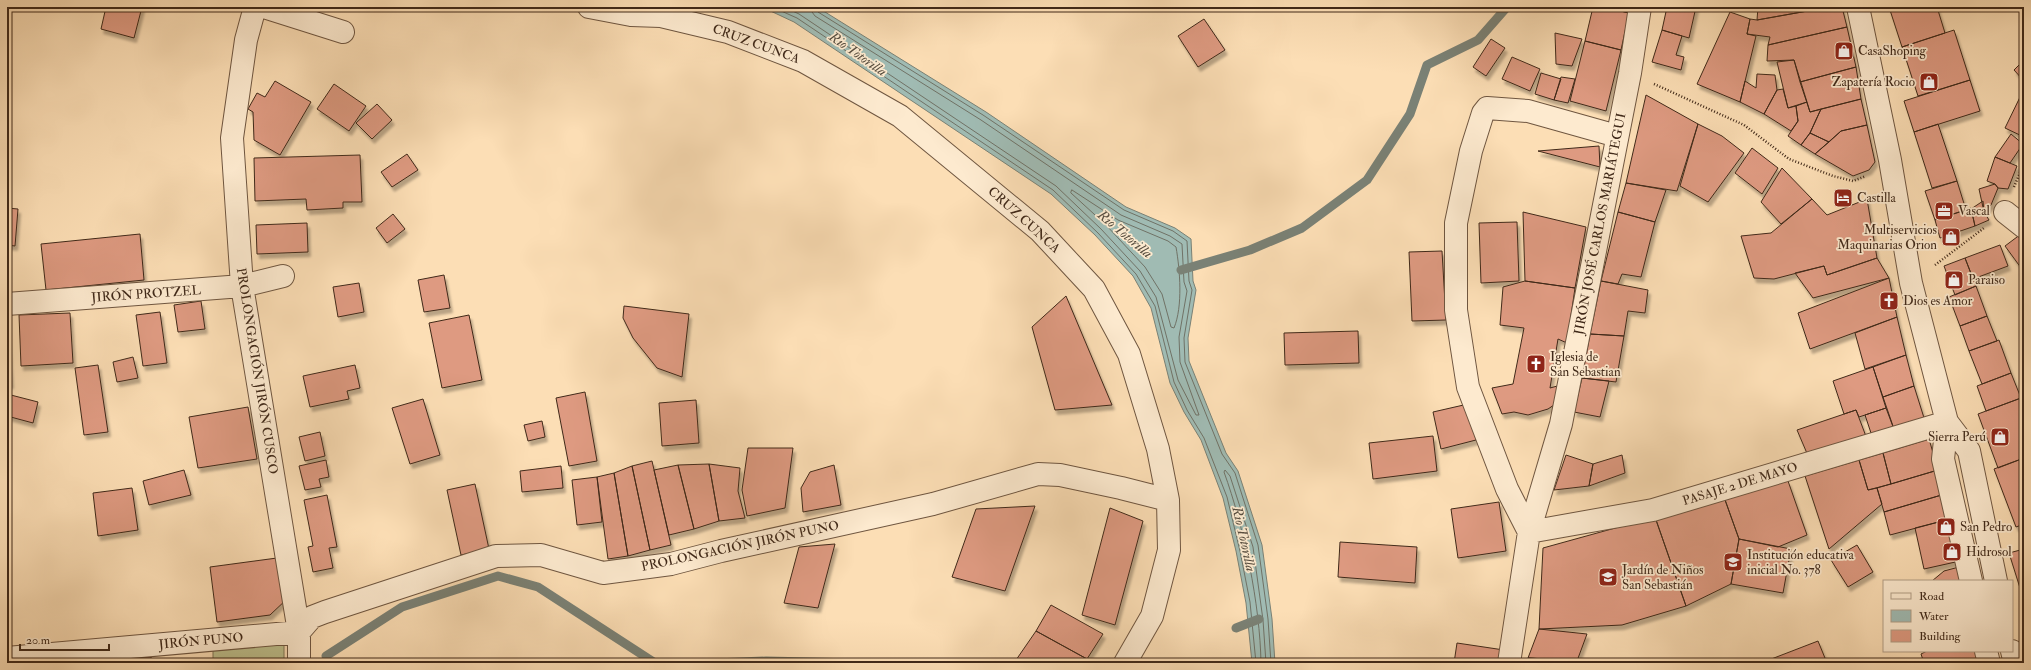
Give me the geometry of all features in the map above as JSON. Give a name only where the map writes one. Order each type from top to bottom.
[{"type":"street","name":"PROLONGACIÓN JIRÓN CUSCO","points":[[255,7],[246,40],[232,138],[242,286],[299,632],[299,663]]},
{"type":"street","points":[[264,7],[343,32]]},
{"type":"street","name":"CRUZ CUNCA","points":[[589,7],[631,15],[659,12],[728,32],[803,61],[900,116],[1040,231],[1094,289],[1129,354],[1158,449],[1168,500],[1169,550],[1152,616],[1125,663]]},
{"type":"street","name":"JIRÓN JOSÉ CARLOS MARIÁTEGUI","points":[[1509,663],[1529,532],[1561,424],[1616,136],[1630,73],[1640,7]]},
{"type":"street","points":[[1858,7],[1890,160],[1911,284],[1947,422],[1943,459],[1971,580]]},
{"type":"street","points":[[1529,532],[1507,489],[1468,387],[1456,310],[1456,223],[1471,151],[1483,113],[1487,108],[1528,111],[1616,136]]},
{"type":"street","points":[[2005,212],[2024,227]]},
{"type":"street","name":"JIRÓN PROTZEL","points":[[7,304],[242,286],[283,276]]},
{"type":"street","points":[[1947,422],[1969,451],[1996,580]]},
{"type":"street","name":"PASAJE 2 DE MAYO","points":[[1529,532],[1653,510],[1947,422]]},
{"type":"street","name":"PROLONGACIÓN JIRÓN PUNO","points":[[299,632],[312,617],[496,556],[541,555],[603,573],[671,564],[721,550],[934,504],[1038,474],[1060,475],[1168,500]]},
{"type":"street","name":"JIRÓN PUNO","points":[[7,658],[299,632]]},
{"type":"street","points":[[1986,652],[1989,663]]},
{"type":"street","points":[[2012,652],[2015,663]]},
{"type":"path","points":[[1630,73],[1744,125],[1789,159],[1833,176],[1853,181],[1873,173],[1890,160]]},
{"type":"path","points":[[1911,284],[2005,212],[2024,163]]},
{"type":"green space","points":[[213,642],[284,642],[284,663],[213,663]]},
{"type":"water","name":"Rio Totorilla","points":[[762,7],[817,7],[986,112],[1126,207],[1175,228],[1191,239],[1193,281],[1196,290],[1188,338],[1189,361],[1226,453],[1238,471],[1262,545],[1272,619],[1275,663],[1252,663],[1246,603],[1236,551],[1223,498],[1201,440],[1184,412],[1170,383],[1151,308],[1133,276],[1095,235],[1051,194],[794,22]]},
{"type":"building","points":[[106,7],[142,7],[134,38],[101,29]]},
{"type":"building","points":[[1593,7],[1604,7],[1629,13],[1621,50],[1585,41]]},
{"type":"building","points":[[1604,7],[1631,7],[1629,13]]},
{"type":"building","points":[[1667,7],[1696,7],[1689,38],[1662,30]]},
{"type":"building","points":[[1758,7],[1830,7],[1757,20]]},
{"type":"building","points":[[1830,7],[1842,7],[1847,27],[1768,45],[1770,37],[1747,34],[1750,19],[1757,20]]},
{"type":"building","points":[[1889,7],[1937,7],[1945,33],[1902,47]]},
{"type":"building","points":[[1730,12],[1750,19],[1747,34],[1756,36],[1740,102],[1697,84]]},
{"type":"building","points":[[1204,19],[1225,50],[1198,67],[1178,36]]},
{"type":"building","points":[[1847,27],[1856,67],[1800,82],[1794,60],[1767,61],[1768,45]]},
{"type":"building","points":[[1662,30],[1682,36],[1676,55],[1684,57],[1681,70],[1652,62]]},
{"type":"building","points":[[1954,30],[1970,80],[1918,96],[1902,47]]},
{"type":"building","points":[[1555,33],[1582,39],[1572,66],[1556,64]]},
{"type":"building","points":[[1491,39],[1505,48],[1486,76],[1473,67]]},
{"type":"building","points":[[1585,41],[1621,50],[1606,111],[1570,101]]},
{"type":"building","points":[[1512,57],[1540,69],[1530,91],[1502,79]]},
{"type":"building","points":[[1794,60],[1807,102],[1788,108],[1777,62]]},
{"type":"building","points":[[2024,60],[2024,81],[2014,70]]},
{"type":"building","points":[[1856,67],[1861,99],[1810,112],[1800,82]]},
{"type":"building","points":[[1541,73],[1561,79],[1554,100],[1535,94]]},
{"type":"building","points":[[1757,74],[1775,75],[1777,90],[1764,114],[1740,102],[1745,81],[1756,88]]},
{"type":"building","points":[[1561,77],[1575,79],[1568,103],[1554,100]]},
{"type":"building","points":[[1970,80],[1980,111],[1914,132],[1904,101]]},
{"type":"building","points":[[275,81],[311,102],[280,155],[254,140],[253,112],[248,109],[257,93],[265,97]]},
{"type":"building","points":[[334,84],[366,106],[349,131],[317,109]]},
{"type":"building","points":[[1783,89],[1788,108],[1796,106],[1798,121],[1791,131],[1764,114],[1777,90]]},
{"type":"building","points":[[2022,93],[2024,94],[2024,137],[2005,128]]},
{"type":"building","points":[[1646,95],[1698,124],[1677,191],[1626,183]]},
{"type":"building","points":[[1861,99],[1867,125],[1841,131],[1829,142],[1810,133],[1821,109]]},
{"type":"building","points":[[1807,102],[1810,112],[1821,109],[1810,133],[1801,145],[1788,136],[1798,121],[1796,106]]},
{"type":"building","points":[[377,104],[392,120],[372,139],[356,123]]},
{"type":"building","points":[[1698,124],[1722,136],[1744,153],[1708,202],[1680,186]]},
{"type":"building","points":[[1938,124],[1957,181],[1932,188],[1914,132]]},
{"type":"building","points":[[1867,125],[1875,162],[1869,170],[1853,176],[1815,154],[1841,131]]},
{"type":"building","points":[[1810,133],[1829,142],[1815,154],[1801,145]]},
{"type":"building","points":[[2011,134],[2023,144],[2010,163],[1995,157]]},
{"type":"building","points":[[1599,146],[1600,167],[1538,151]]},
{"type":"building","points":[[1752,148],[1778,168],[1762,194],[1735,173]]},
{"type":"building","points":[[407,154],[418,170],[392,187],[381,172]]},
{"type":"building","points":[[360,155],[362,202],[343,202],[343,208],[307,210],[306,199],[255,201],[254,158]]},
{"type":"building","points":[[1995,157],[2017,166],[2008,189],[1998,188],[1995,184],[1987,181]]},
{"type":"building","points":[[1782,168],[1812,199],[1781,224],[1761,202]]},
{"type":"building","points":[[1957,181],[1966,210],[1935,220],[1925,191]]},
{"type":"building","points":[[1626,183],[1666,190],[1655,222],[1618,212]]},
{"type":"building","points":[[1995,184],[1998,188],[1991,205],[1984,212],[1979,189]]},
{"type":"building","points":[[1812,199],[1827,215],[1867,199],[1877,258],[1827,275],[1824,266],[1774,279],[1754,278],[1741,236],[1771,233]]},
{"type":"building","points":[[1983,201],[1984,212],[1989,220],[1975,226],[1971,209]]},
{"type":"building","points":[[7,208],[18,209],[15,246],[7,245]]},
{"type":"building","points":[[1971,208],[1975,226],[1940,238],[1935,220]]},
{"type":"building","points":[[1523,212],[1586,227],[1575,288],[1525,281]]},
{"type":"building","points":[[1618,212],[1655,222],[1641,277],[1622,274],[1618,284],[1601,281]]},
{"type":"building","points":[[393,214],[405,229],[387,243],[376,228]]},
{"type":"building","points":[[1517,222],[1519,281],[1481,283],[1479,223]]},
{"type":"building","points":[[307,223],[308,252],[257,254],[256,225]]},
{"type":"building","points":[[140,234],[144,280],[46,290],[41,244]]},
{"type":"building","points":[[2021,234],[2024,237],[2024,272],[2005,246]]},
{"type":"building","points":[[2000,245],[2008,266],[1973,279],[1965,258]]},
{"type":"building","points":[[1442,251],[1446,320],[1412,321],[1409,252]]},
{"type":"building","points":[[1877,258],[1889,278],[1813,298],[1795,273],[1824,266],[1827,275]]},
{"type":"building","points":[[1965,258],[1976,286],[1955,295],[1944,266]]},
{"type":"building","points":[[444,275],[450,308],[424,312],[418,280]]},
{"type":"building","points":[[1889,278],[1897,317],[1810,349],[1798,313]]},
{"type":"building","name":"Iglesia de San Sebastian","points":[[1525,281],[1575,288],[1567,343],[1558,339],[1550,388],[1561,385],[1557,403],[1548,409],[1528,415],[1514,412],[1502,414],[1492,388],[1513,384],[1524,328],[1500,325],[1503,287]]},
{"type":"building","points":[[1601,281],[1648,290],[1645,313],[1628,311],[1624,336],[1590,334]]},
{"type":"building","points":[[359,283],[364,312],[338,317],[333,287]]},
{"type":"building","points":[[1976,286],[1987,316],[1960,326],[1949,297]]},
{"type":"building","points":[[1066,296],[1112,405],[1055,410],[1032,327]]},
{"type":"building","points":[[201,301],[205,329],[178,332],[174,305]]},
{"type":"building","points":[[624,306],[689,314],[682,377],[657,368],[633,338],[623,318]]},
{"type":"building","points":[[160,312],[167,363],[143,366],[136,315]]},
{"type":"building","points":[[70,313],[73,363],[21,366],[19,315]]},
{"type":"building","points":[[469,315],[482,380],[442,388],[429,323]]},
{"type":"building","points":[[1987,316],[1997,341],[1969,351],[1960,326]]},
{"type":"building","points":[[1897,317],[1906,355],[1865,369],[1855,333]]},
{"type":"building","points":[[7,325],[11,384],[7,384]]},
{"type":"building","points":[[1358,331],[1359,363],[1285,365],[1284,333]]},
{"type":"building","points":[[1590,334],[1624,336],[1616,382],[1582,378]]},
{"type":"building","points":[[1999,340],[2011,373],[1982,384],[1969,351]]},
{"type":"building","points":[[1906,355],[1914,386],[1883,397],[1873,367]]},
{"type":"building","points":[[133,357],[138,378],[117,382],[113,362]]},
{"type":"building","points":[[98,365],[108,432],[84,435],[75,368]]},
{"type":"building","points":[[355,365],[360,388],[347,391],[349,399],[310,407],[303,376]]},
{"type":"building","points":[[1873,367],[1886,408],[1859,417],[1856,410],[1844,414],[1833,381]]},
{"type":"building","points":[[2011,373],[2021,398],[1986,411],[1977,386]]},
{"type":"building","points":[[1582,378],[1609,381],[1600,417],[1574,412]]},
{"type":"building","points":[[1914,386],[1925,421],[1895,432],[1883,397]]},
{"type":"building","points":[[585,392],[597,461],[569,466],[556,398]]},
{"type":"building","points":[[7,394],[38,402],[33,423],[7,416]]},
{"type":"building","points":[[2021,398],[2024,407],[2024,458],[1998,468],[1978,414]]},
{"type":"building","points":[[423,399],[440,455],[410,464],[392,408]]},
{"type":"building","points":[[696,400],[699,443],[662,446],[659,403]]},
{"type":"building","points":[[1468,404],[1476,440],[1441,449],[1433,412]]},
{"type":"building","points":[[248,407],[257,459],[198,468],[189,417]]},
{"type":"building","points":[[1886,408],[1895,432],[1873,439],[1865,415]]},
{"type":"building","points":[[1856,410],[1867,439],[1809,458],[1797,430]]},
{"type":"building","points":[[542,421],[545,437],[528,441],[524,425]]},
{"type":"building","points":[[320,432],[325,456],[305,461],[299,437]]},
{"type":"building","points":[[1433,436],[1437,471],[1373,479],[1369,443]]},
{"type":"building","points":[[1929,439],[1938,470],[1891,484],[1883,453]]},
{"type":"building","points":[[748,448],[793,448],[785,508],[747,516],[742,490]]},
{"type":"building","points":[[1883,453],[1891,484],[1868,490],[1859,460]]},
{"type":"building","points":[[1566,455],[1593,464],[1589,486],[1554,490]]},
{"type":"building","points":[[1622,455],[1625,473],[1589,486],[1593,464]]},
{"type":"building","points":[[2024,458],[2024,524],[2016,527],[1994,469]]},
{"type":"building","points":[[326,460],[329,477],[319,479],[321,487],[305,490],[299,466]]},
{"type":"building","points":[[1859,460],[1868,490],[1877,488],[1882,504],[1829,549],[1805,476]]},
{"type":"building","points":[[652,461],[671,545],[650,550],[632,466]]},
{"type":"building","points":[[709,464],[719,521],[694,529],[678,465]]},
{"type":"building","points":[[709,464],[740,468],[738,491],[745,518],[719,521]]},
{"type":"building","points":[[678,465],[694,529],[669,535],[654,470]]},
{"type":"building","points":[[834,465],[841,505],[803,512],[801,488],[810,472]]},
{"type":"building","points":[[561,466],[563,488],[522,492],[520,471]]},
{"type":"building","points":[[632,466],[650,550],[628,556],[614,473]]},
{"type":"building","points":[[184,470],[191,495],[149,505],[143,481]]},
{"type":"building","points":[[1938,470],[1945,494],[1884,512],[1877,488]]},
{"type":"building","points":[[614,473],[628,556],[608,559],[597,477]]},
{"type":"building","points":[[597,477],[602,522],[577,525],[572,480]]},
{"type":"building","points":[[1788,481],[1807,535],[1778,547],[1739,539],[1724,497]]},
{"type":"building","points":[[475,484],[489,549],[461,555],[447,490]]},
{"type":"building","points":[[132,488],[138,530],[98,536],[93,493]]},
{"type":"building","points":[[1945,494],[1950,519],[1890,535],[1884,512]]},
{"type":"building","points":[[327,495],[337,547],[329,548],[333,568],[313,572],[308,547],[313,546],[304,500]]},
{"type":"building","points":[[1724,497],[1739,539],[1731,584],[1686,606],[1655,517]]},
{"type":"building","points":[[1499,502],[1506,551],[1458,558],[1451,509]]},
{"type":"building","points":[[1035,506],[1005,591],[952,577],[976,509]]},
{"type":"building","points":[[1110,508],[1143,521],[1115,625],[1082,615]]},
{"type":"building","name":"Jardín de Niños San Sebastián","points":[[1655,517],[1686,606],[1622,625],[1539,629],[1543,548]]},
{"type":"building","points":[[1950,519],[1960,561],[1924,569],[1915,528]]},
{"type":"building","points":[[1739,539],[1791,549],[1783,593],[1731,584]]},
{"type":"building","points":[[1340,542],[1417,547],[1415,583],[1338,577]]},
{"type":"building","points":[[835,544],[818,608],[784,603],[799,547]]},
{"type":"building","points":[[1857,545],[1873,572],[1848,587],[1831,560]]},
{"type":"building","points":[[2024,549],[2024,586],[2020,588],[2009,553]]},
{"type":"building","points":[[277,558],[288,598],[270,615],[217,622],[210,567]]},
{"type":"building","points":[[1959,567],[1962,580],[1933,580],[1944,571]]},
{"type":"building","points":[[2024,586],[2024,601],[2023,601],[2020,588]]},
{"type":"building","points":[[1051,605],[1103,634],[1087,659],[1036,631]]},
{"type":"building","points":[[1539,629],[1587,634],[1577,661],[1528,658]]},
{"type":"building","points":[[1036,631],[1087,659],[1085,663],[1021,663],[1016,660]]},
{"type":"building","points":[[1818,641],[1827,663],[1761,663]]},
{"type":"building","points":[[1457,643],[1504,650],[1502,663],[1454,663]]},
{"type":"building","points":[[1925,652],[1980,652],[1983,663],[1924,663],[1921,654]]},
{"type":"building","points":[[137,657],[151,657],[152,663],[137,663]]},
{"type":"building","points":[[1528,658],[1547,659],[1546,663],[1528,663]]},
{"type":"building","points":[[1175,659],[1181,663],[1172,663]]},
{"type":"waterway","points":[[1181,270],[1250,250],[1302,228],[1367,180],[1410,114],[1427,65],[1478,40],[1507,7]]},
{"type":"waterway","points":[[326,656],[402,607],[498,576],[538,587],[655,663]]},
{"type":"waterway","points":[[1236,628],[1259,619]]},
{"type":"waterway","points":[[715,663],[766,661],[856,663]]},
{"type":"place","name":"CasaShoping","points":[[1844,51]]},
{"type":"place","name":"Zapatería Rocio","points":[[1929,82]]},
{"type":"place","name":"Castilla","points":[[1843,198]]},
{"type":"place","name":"Vascal","points":[[1944,211]]},
{"type":"place","name":"Multiservicios Maquinarias Orion","points":[[1951,237]]},
{"type":"place","name":"Paraiso","points":[[1954,280]]},
{"type":"place","name":"Dios es Amor","points":[[1889,301]]},
{"type":"place","name":"Iglesia de San Sebastian","points":[[1536,364]]},
{"type":"place","name":"Sierra Perú","points":[[2000,437]]},
{"type":"place","name":"San Pedro","points":[[1946,527]]},
{"type":"place","name":"Hidrosol","points":[[1952,552]]},
{"type":"place","name":"Institución educativa inicial No. 378","points":[[1733,562]]},
{"type":"place","name":"Jardín de Niños San Sebastián","points":[[1608,577]]}]
